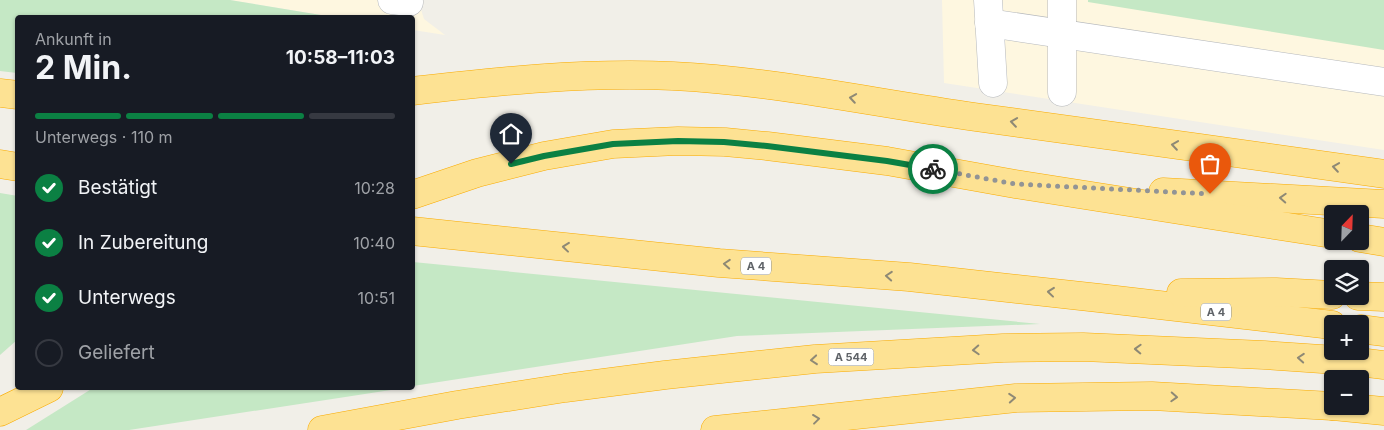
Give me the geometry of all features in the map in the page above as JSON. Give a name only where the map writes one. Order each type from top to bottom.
[{"type":"highway","points":[[415,91],[518,79],[584,76],[674,76],[759,83],[910,108],[1384,174]]},
{"type":"highway","points":[[0,93],[15,95]]},
{"type":"highway","points":[[415,194],[478,173],[544,156],[613,144],[678,141],[724,142],[887,161],[1015,184],[1324,233]]},
{"type":"highway","points":[[0,164],[15,166]]},
{"type":"highway","points":[[1015,184],[1384,204]]},
{"type":"highway","name":"A 4","points":[[415,231],[719,263],[909,277],[1324,324]]},
{"type":"highway","points":[[1369,240],[1384,242]]},
{"type":"highway","points":[[1099,298],[1193,292],[1276,292],[1324,295]]},
{"type":"highway","points":[[1369,297],[1384,298]]},
{"type":"highway","points":[[1369,330],[1384,332]]},
{"type":"highway","name":"A 544","points":[[322,430],[456,405],[565,388],[675,374],[835,358],[1003,348],[1083,347],[1264,355],[1384,365]]},
{"type":"highway","points":[[0,412],[45,390]]},
{"type":"highway","points":[[715,430],[1016,398],[1152,396],[1324,406]]},
{"type":"highway","points":[[1369,410],[1384,411]]},
{"type":"lane","points":[[1062,0],[1062,92]]},
{"type":"lane","points":[[993,83],[989,12],[1063,34],[1384,82]]},
{"type":"shaded area","points":[[230,0],[418,0],[424,19],[445,35],[415,30],[415,15],[321,15]]},
{"type":"shaded area","points":[[942,0],[1384,0],[1384,150],[944,83]]},
{"type":"green space","points":[[0,0],[230,0],[321,15],[15,15],[15,73],[0,71]]},
{"type":"green space","points":[[1088,0],[1384,0],[1384,50],[1088,2]]},
{"type":"green space","points":[[0,193],[15,196],[15,342],[0,355]]},
{"type":"green space","points":[[415,262],[1040,324],[737,336],[415,386]]},
{"type":"green space","points":[[90,390],[391,390],[129,430],[26,430]]},
{"type":"way so far","points":[[933,169],[1015,184],[1210,194]]},
{"type":"route","points":[[511,164],[544,156],[613,144],[678,141],[724,142],[767,146],[887,161],[933,169]]}]
